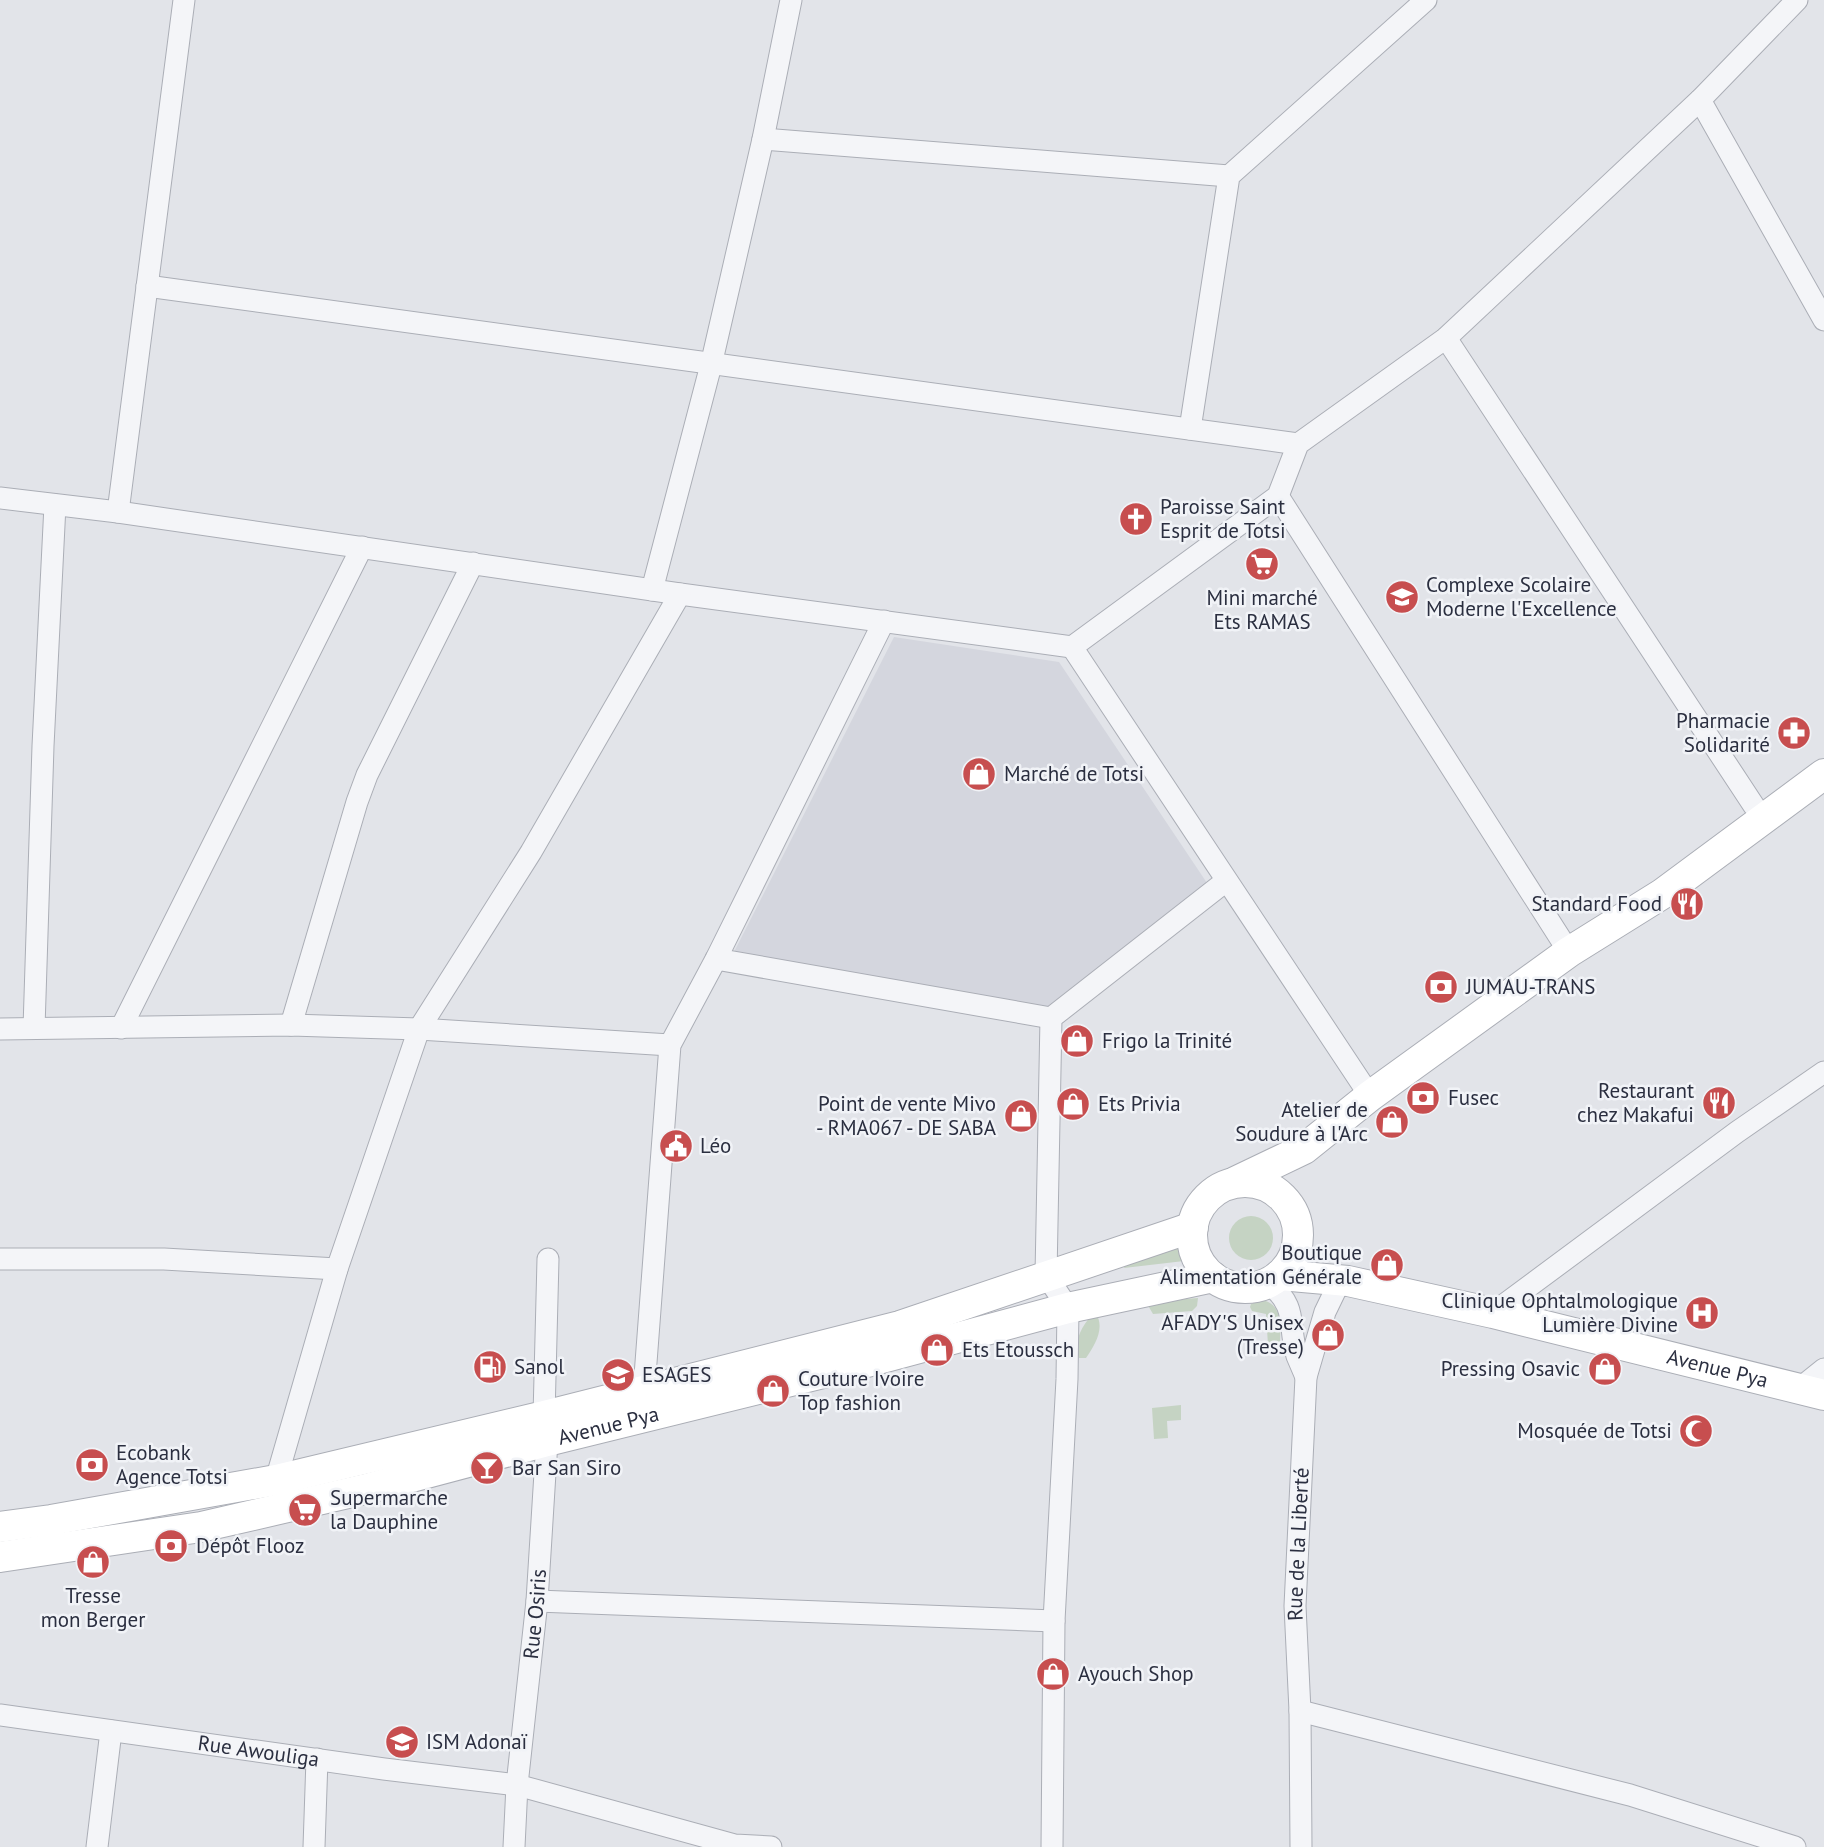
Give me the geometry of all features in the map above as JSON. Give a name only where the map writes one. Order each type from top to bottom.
[{"type":"main road","points":[[1610,927],[1656,883],[1824,750]]},
{"type":"main road","points":[[1297,1224],[1298,1242],[1292,1260],[1275,1279],[1255,1287],[1226,1285],[1213,1277],[1200,1264],[1193,1246],[1193,1227],[1198,1211],[1207,1198],[1220,1188],[1304,1149],[1370,1096],[1569,952],[1662,894],[1824,774]]},
{"type":"main road","points":[[1278,1192],[1304,1149]]},
{"type":"main road","points":[[1235,1182],[1265,1185],[1278,1192],[1288,1203],[1313,1252],[1344,1281]]},
{"type":"main road","name":"Avenue Pya","points":[[0,1557],[201,1527],[370,1488],[545,1429],[644,1389],[900,1326],[1193,1227]]},
{"type":"main road","name":"Avenue Pya","points":[[0,1527],[276,1480],[856,1366],[1068,1308],[1213,1277]]},
{"type":"main road","name":"Avenue Pya","points":[[1275,1279],[1344,1281],[1493,1313],[1812,1392]]},
{"type":"street","points":[[118,512],[184,0]]},
{"type":"street","points":[[652,590],[711,365],[763,139],[791,0]]},
{"type":"street","points":[[1190,429],[1229,176],[1426,0]]},
{"type":"street","points":[[0,498],[118,512],[680,594],[1072,647],[1278,496],[1298,444],[1446,338],[1700,100],[1797,0]]},
{"type":"street","points":[[1700,100],[1821,306]]},
{"type":"street","points":[[763,139],[1229,176]]},
{"type":"street","points":[[147,286],[1298,444]]},
{"type":"street","points":[[1446,338],[1754,806]]},
{"type":"street","points":[[1278,496],[1569,952]]},
{"type":"street","points":[[34,1028],[43,746],[55,505]]},
{"type":"street","points":[[121,1028],[362,548]]},
{"type":"street","points":[[291,1025],[367,775],[473,563]]},
{"type":"street","points":[[276,1480],[337,1269],[419,1029],[556,811],[680,594]]},
{"type":"street","points":[[644,1389],[670,1045],[716,959],[884,621]]},
{"type":"street","points":[[1072,647],[1370,1096]]},
{"type":"street","points":[[716,959],[1051,1018],[1226,881]]},
{"type":"street","points":[[1051,1018],[1046,1275],[1068,1308],[1054,1621],[1052,1847]]},
{"type":"street","points":[[0,1029],[291,1025],[419,1029],[670,1045]]},
{"type":"street","points":[[1493,1313],[1737,1132],[1824,1072]]},
{"type":"street","points":[[0,1259],[164,1259],[337,1269]]},
{"type":"street","name":"Rue Osiris","points":[[514,1847],[517,1785],[537,1601],[545,1429],[548,1259]]},
{"type":"street","points":[[1275,1279],[1289,1306],[1297,1354],[1306,1377]]},
{"type":"street","points":[[1306,1377],[1325,1312],[1344,1281]]},
{"type":"street","points":[[1812,1392],[1824,1369]]},
{"type":"street","name":"Rue de la Liberté","points":[[1301,1847],[1300,1712],[1295,1606],[1306,1377]]},
{"type":"street","points":[[537,1601],[1054,1621]]},
{"type":"street","points":[[1300,1712],[1630,1795],[1754,1841],[1795,1847]]},
{"type":"street","name":"Rue Awouliga","points":[[0,1715],[517,1785],[735,1846],[771,1847]]},
{"type":"street","points":[[97,1847],[111,1731]]},
{"type":"street","points":[[314,1847],[317,1759]]},
{"type":"shaded area","name":"Marché de Totsi","points":[[894,637],[1059,662],[1209,886],[1059,1015],[734,952]]},
{"type":"green space","points":[[1251,1216],[1267,1222],[1273,1238],[1267,1254],[1251,1260],[1235,1254],[1229,1238],[1235,1222]]},
{"type":"green space","points":[[1181,1248],[1184,1261],[1124,1268],[1125,1266]]},
{"type":"green space","points":[[1198,1298],[1197,1306],[1192,1311],[1153,1314],[1146,1302]]},
{"type":"green space","points":[[1262,1300],[1274,1306],[1277,1311],[1280,1345],[1268,1345],[1266,1314],[1252,1311],[1250,1307]]},
{"type":"green space","points":[[1095,1312],[1100,1324],[1098,1336],[1086,1358],[1079,1358],[1077,1345],[1080,1333]]},
{"type":"green space","points":[[1181,1405],[1181,1420],[1167,1421],[1168,1438],[1154,1439],[1152,1408]]},
{"type":"place","name":"Paroisse Saint Esprit de Totsi","points":[[1136,519]]},
{"type":"place","name":"Mini marché Ets RAMAS","points":[[1262,564]]},
{"type":"place","name":"Complexe Scolaire Moderne l'Excellence","points":[[1402,597]]},
{"type":"place","name":"Pharmacie Solidarité","points":[[1794,733]]},
{"type":"place","name":"Marché de Totsi","points":[[979,774]]},
{"type":"place","name":"Standard Food","points":[[1687,904]]},
{"type":"place","name":"JUMAU-TRANS","points":[[1441,987]]},
{"type":"place","name":"Frigo la Trinité","points":[[1077,1041]]},
{"type":"place","name":"Fusec","points":[[1423,1098]]},
{"type":"place","name":"Restaurant chez Makafui","points":[[1719,1103]]},
{"type":"place","name":"Ets Privia","points":[[1073,1104]]},
{"type":"place","name":"Point de vente Mivo - RMA067 - DE SABA","points":[[1021,1116]]},
{"type":"place","name":"Atelier de Soudure à l'Arc","points":[[1392,1122]]},
{"type":"place","name":"Léo","points":[[676,1146]]},
{"type":"place","name":"Boutique Alimentation Générale","points":[[1387,1265]]},
{"type":"place","name":"Clinique Ophtalmologique Lumière Divine","points":[[1702,1313]]},
{"type":"place","name":"AFADY'S Unisex (Tresse)","points":[[1328,1335]]},
{"type":"place","name":"Ets Etoussch","points":[[937,1350]]},
{"type":"place","name":"Sanol","points":[[490,1367]]},
{"type":"place","name":"Pressing Osavic","points":[[1605,1369]]},
{"type":"place","name":"ESAGES","points":[[618,1375]]},
{"type":"place","name":"Couture Ivoire Top fashion","points":[[773,1391]]},
{"type":"place","name":"Mosquée de Totsi","points":[[1696,1431]]},
{"type":"place","name":"Ecobank Agence Totsi","points":[[92,1465]]},
{"type":"place","name":"Bar San Siro","points":[[487,1468]]},
{"type":"place","name":"Supermarche la Dauphine","points":[[305,1510]]},
{"type":"place","name":"Dépôt Flooz","points":[[171,1546]]},
{"type":"place","name":"Tresse mon Berger","points":[[93,1562]]},
{"type":"place","name":"Ayouch Shop","points":[[1053,1674]]},
{"type":"place","name":"ISM Adonaï","points":[[402,1742]]}]
